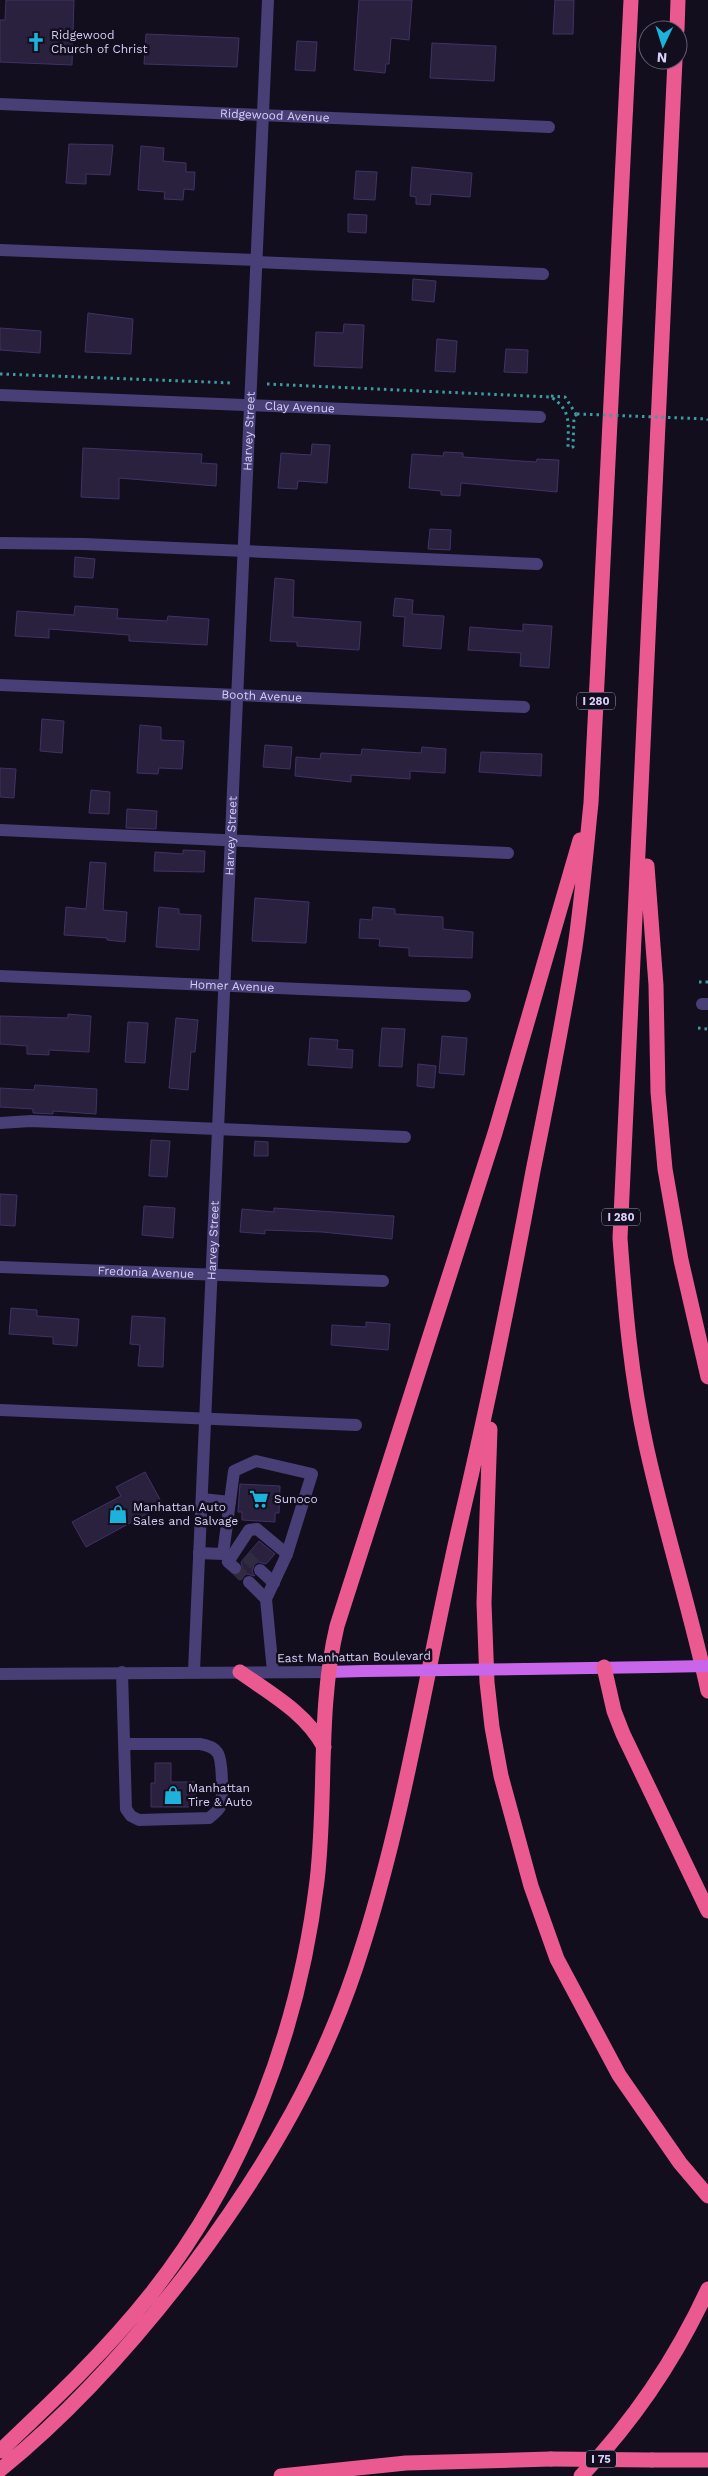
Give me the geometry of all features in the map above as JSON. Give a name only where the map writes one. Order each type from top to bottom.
[{"type":"highway","name":"I 280","points":[[491,1394],[575,945],[591,802],[631,0]]},
{"type":"highway","points":[[677,20],[678,0]]},
{"type":"highway","name":"I 280","points":[[675,70],[642,808],[620,1238],[625,1305],[646,1443],[661,1509],[692,1618]]},
{"type":"highway","points":[[0,2451],[67,2389],[152,2294],[205,2215],[249,2133],[286,2035],[305,1958],[314,1911],[321,1842],[324,1703],[337,1626],[416,1372],[449,1279],[528,1026],[591,802]]},
{"type":"highway","points":[[642,808],[656,985],[658,1092],[664,1169],[681,1260],[708,1377]]},
{"type":"highway","points":[[491,1394],[484,1603],[488,1691],[501,1776],[531,1886],[557,1959],[619,2075],[680,2163],[708,2196]]},
{"type":"highway","points":[[0,2470],[79,2399],[125,2350],[236,2208],[271,2153],[330,2036],[360,1955],[390,1852],[442,1602],[491,1394]]},
{"type":"highway","points":[[692,1618],[708,1656]]},
{"type":"highway","points":[[692,1618],[708,1691]]},
{"type":"highway","points":[[604,1667],[614,1710],[623,1734],[708,1911]]},
{"type":"highway","points":[[240,1672],[310,1724],[324,1748]]},
{"type":"highway","points":[[581,2476],[603,2454],[647,2397],[668,2365],[708,2289]]},
{"type":"highway","name":"I 75","points":[[281,2476],[406,2463],[551,2459],[708,2460]]},
{"type":"main road","name":"East Manhattan Boulevard","points":[[328,1672],[708,1666]]},
{"type":"street","name":"Harvey Street","points":[[194,1671],[268,0]]},
{"type":"street","name":"Ridgewood Avenue","points":[[0,104],[549,127]]},
{"type":"street","points":[[0,250],[543,274]]},
{"type":"street","name":"Clay Avenue","points":[[0,395],[540,417]]},
{"type":"street","points":[[0,543],[244,550],[537,564]]},
{"type":"street","name":"Booth Avenue","points":[[0,685],[524,707]]},
{"type":"street","points":[[0,830],[508,853]]},
{"type":"street","name":"Homer Avenue","points":[[0,976],[465,996]]},
{"type":"street","points":[[0,1123],[30,1121],[405,1137]]},
{"type":"street","name":"Fredonia Avenue","points":[[0,1267],[383,1281]]},
{"type":"street","points":[[0,1410],[356,1425]]},
{"type":"street","points":[[200,1553],[223,1554],[234,1471],[256,1461],[312,1474],[287,1554],[266,1599],[273,1672]]},
{"type":"street","points":[[202,1499],[230,1502]]},
{"type":"street","points":[[235,1568],[228,1562],[242,1551],[249,1530],[257,1529],[287,1554]]},
{"type":"street","points":[[225,1535],[242,1551]]},
{"type":"street","points":[[260,1570],[274,1583]]},
{"type":"street","points":[[249,1582],[266,1599]]},
{"type":"street","name":"East Manhattan Boulevard","points":[[0,1674],[194,1671],[328,1672]]},
{"type":"street","points":[[122,1672],[124,1744],[126,1809],[131,1816],[139,1820],[209,1818],[217,1813],[221,1804],[221,1763],[218,1753],[209,1746],[200,1744],[124,1744]]},
{"type":"path","points":[[0,374],[233,383]]},
{"type":"path","points":[[550,396],[564,397],[576,414],[707,420]]},
{"type":"path","points":[[699,982],[708,982]]},
{"type":"path","points":[[698,1028],[708,1029]]},
{"type":"building","name":"Ridgewood Church of Christ","points":[[6,0],[74,0],[72,65],[0,62],[0,20],[5,20]]},
{"type":"building","points":[[359,0],[412,0],[409,40],[391,38],[389,64],[386,64],[385,73],[354,70]]},
{"type":"building","points":[[555,0],[574,0],[573,34],[553,34]]},
{"type":"building","points":[[146,34],[239,38],[237,67],[144,64]]},
{"type":"building","points":[[297,41],[317,42],[315,71],[295,70]]},
{"type":"building","points":[[432,43],[496,46],[494,81],[430,78]]},
{"type":"building","points":[[69,144],[113,145],[110,175],[86,174],[86,184],[66,183]]},
{"type":"building","points":[[141,146],[164,148],[163,161],[186,163],[186,172],[195,172],[194,190],[184,189],[183,200],[164,199],[165,192],[138,190]]},
{"type":"building","points":[[412,167],[472,173],[470,197],[431,194],[430,205],[416,204],[416,197],[410,196]]},
{"type":"building","points":[[356,171],[377,172],[375,200],[354,199]]},
{"type":"building","points":[[348,214],[367,215],[366,233],[348,232]]},
{"type":"building","points":[[413,279],[436,281],[434,302],[412,300]]},
{"type":"building","points":[[88,313],[133,319],[131,354],[85,352]]},
{"type":"building","points":[[344,324],[364,325],[362,368],[314,366],[316,332],[343,333]]},
{"type":"building","points":[[0,328],[41,331],[40,353],[0,350]]},
{"type":"building","points":[[437,339],[457,341],[455,372],[435,371]]},
{"type":"building","points":[[506,349],[528,350],[527,373],[504,372]]},
{"type":"building","points":[[312,444],[330,445],[327,483],[298,481],[297,489],[278,488],[281,453],[311,455]]},
{"type":"building","points":[[83,448],[202,454],[201,463],[217,464],[216,486],[119,478],[119,499],[81,497]]},
{"type":"building","points":[[444,452],[463,453],[463,457],[536,462],[537,459],[559,460],[557,492],[461,483],[460,496],[441,495],[441,491],[409,488],[412,454],[443,456]]},
{"type":"building","points":[[430,529],[451,530],[450,550],[428,549]]},
{"type":"building","points":[[75,557],[95,559],[93,578],[74,577]]},
{"type":"building","points":[[275,578],[294,580],[293,617],[361,622],[359,650],[297,646],[297,642],[270,641]]},
{"type":"building","points":[[395,598],[413,600],[412,614],[444,616],[441,649],[403,646],[405,617],[393,616]]},
{"type":"building","points":[[75,606],[118,609],[117,618],[167,621],[168,616],[209,619],[207,645],[129,641],[129,635],[49,629],[49,638],[15,636],[17,611],[74,615]]},
{"type":"building","points":[[523,624],[552,626],[549,668],[520,666],[521,653],[468,650],[470,627],[523,631]]},
{"type":"building","points":[[42,719],[64,721],[62,753],[40,751]]},
{"type":"building","points":[[140,725],[161,727],[161,740],[184,741],[182,769],[159,768],[158,774],[137,773]]},
{"type":"building","points":[[265,745],[292,747],[290,769],[263,767]]},
{"type":"building","points":[[422,747],[446,749],[445,773],[410,771],[410,779],[351,775],[351,782],[295,776],[296,757],[320,759],[321,753],[361,755],[362,749],[421,753]]},
{"type":"building","points":[[481,752],[542,754],[541,776],[479,772]]},
{"type":"building","points":[[0,768],[16,769],[14,798],[0,797]]},
{"type":"building","points":[[91,790],[110,792],[109,814],[89,813]]},
{"type":"building","points":[[127,809],[157,811],[156,829],[126,828]]},
{"type":"building","points":[[183,850],[205,851],[204,872],[154,871],[155,852],[183,854]]},
{"type":"building","points":[[90,862],[106,863],[103,910],[127,912],[125,942],[107,940],[107,938],[64,935],[66,907],[86,909]]},
{"type":"building","points":[[255,898],[309,902],[306,943],[252,941]]},
{"type":"building","points":[[159,907],[179,909],[179,914],[201,915],[199,950],[156,947]]},
{"type":"building","points":[[373,907],[395,909],[395,914],[443,917],[443,929],[473,932],[472,958],[409,956],[409,948],[379,946],[380,939],[359,938],[360,919],[372,920]]},
{"type":"building","points":[[68,1014],[91,1016],[89,1052],[49,1050],[49,1055],[27,1054],[27,1046],[0,1044],[0,1016],[68,1018]]},
{"type":"building","points":[[176,1018],[198,1020],[195,1052],[191,1052],[188,1090],[169,1088]]},
{"type":"building","points":[[128,1022],[148,1023],[145,1063],[125,1062]]},
{"type":"building","points":[[382,1028],[405,1029],[402,1067],[379,1066]]},
{"type":"building","points":[[442,1036],[467,1038],[464,1075],[439,1073]]},
{"type":"building","points":[[310,1038],[338,1040],[337,1049],[353,1050],[352,1068],[308,1065]]},
{"type":"building","points":[[418,1064],[436,1066],[434,1088],[417,1086]]},
{"type":"building","points":[[35,1085],[97,1089],[96,1114],[53,1111],[53,1114],[33,1113],[33,1109],[0,1107],[0,1088],[34,1090]]},
{"type":"building","points":[[151,1140],[170,1141],[167,1177],[149,1176]]},
{"type":"building","points":[[255,1141],[268,1142],[268,1156],[254,1156]]},
{"type":"building","points":[[0,1194],[17,1195],[15,1226],[0,1225]]},
{"type":"building","points":[[144,1206],[175,1208],[173,1238],[142,1235]]},
{"type":"building","points":[[274,1208],[394,1216],[392,1239],[322,1232],[265,1230],[265,1234],[240,1232],[242,1209],[274,1212]]},
{"type":"building","points":[[11,1308],[37,1310],[37,1316],[79,1319],[77,1346],[53,1344],[53,1337],[9,1334]]},
{"type":"building","points":[[132,1316],[165,1318],[163,1367],[138,1366],[140,1345],[130,1344]]},
{"type":"building","points":[[366,1322],[390,1324],[388,1350],[331,1345],[332,1325],[366,1327]]},
{"type":"building","name":"Manhattan Auto Sales and Salvage","points":[[145,1472],[163,1505],[86,1547],[72,1522],[121,1496],[116,1487]]},
{"type":"building","name":"Sunoco","points":[[240,1484],[280,1486],[279,1513],[275,1513],[275,1522],[242,1520],[242,1512],[238,1512]]},
{"type":"building","points":[[259,1541],[275,1554],[266,1564],[258,1562],[254,1565],[252,1572],[255,1576],[246,1574],[241,1580],[236,1576],[243,1570],[241,1562]]},
{"type":"building","name":"Manhattan Tire & Auto","points":[[155,1763],[171,1763],[171,1782],[195,1782],[196,1807],[151,1807],[151,1783],[155,1783]]},
{"type":"tunnel","points":[[246,1556],[260,1570]]},
{"type":"tunnel","points":[[235,1568],[249,1582]]},
{"type":"place","name":"Ridgewood Church of Christ","points":[[36,42]]},
{"type":"place","name":"Sunoco","points":[[259,1499]]},
{"type":"place","name":"Manhattan Auto Sales and Salvage","points":[[118,1514]]},
{"type":"place","name":"Manhattan Tire & Auto","points":[[173,1795]]}]
